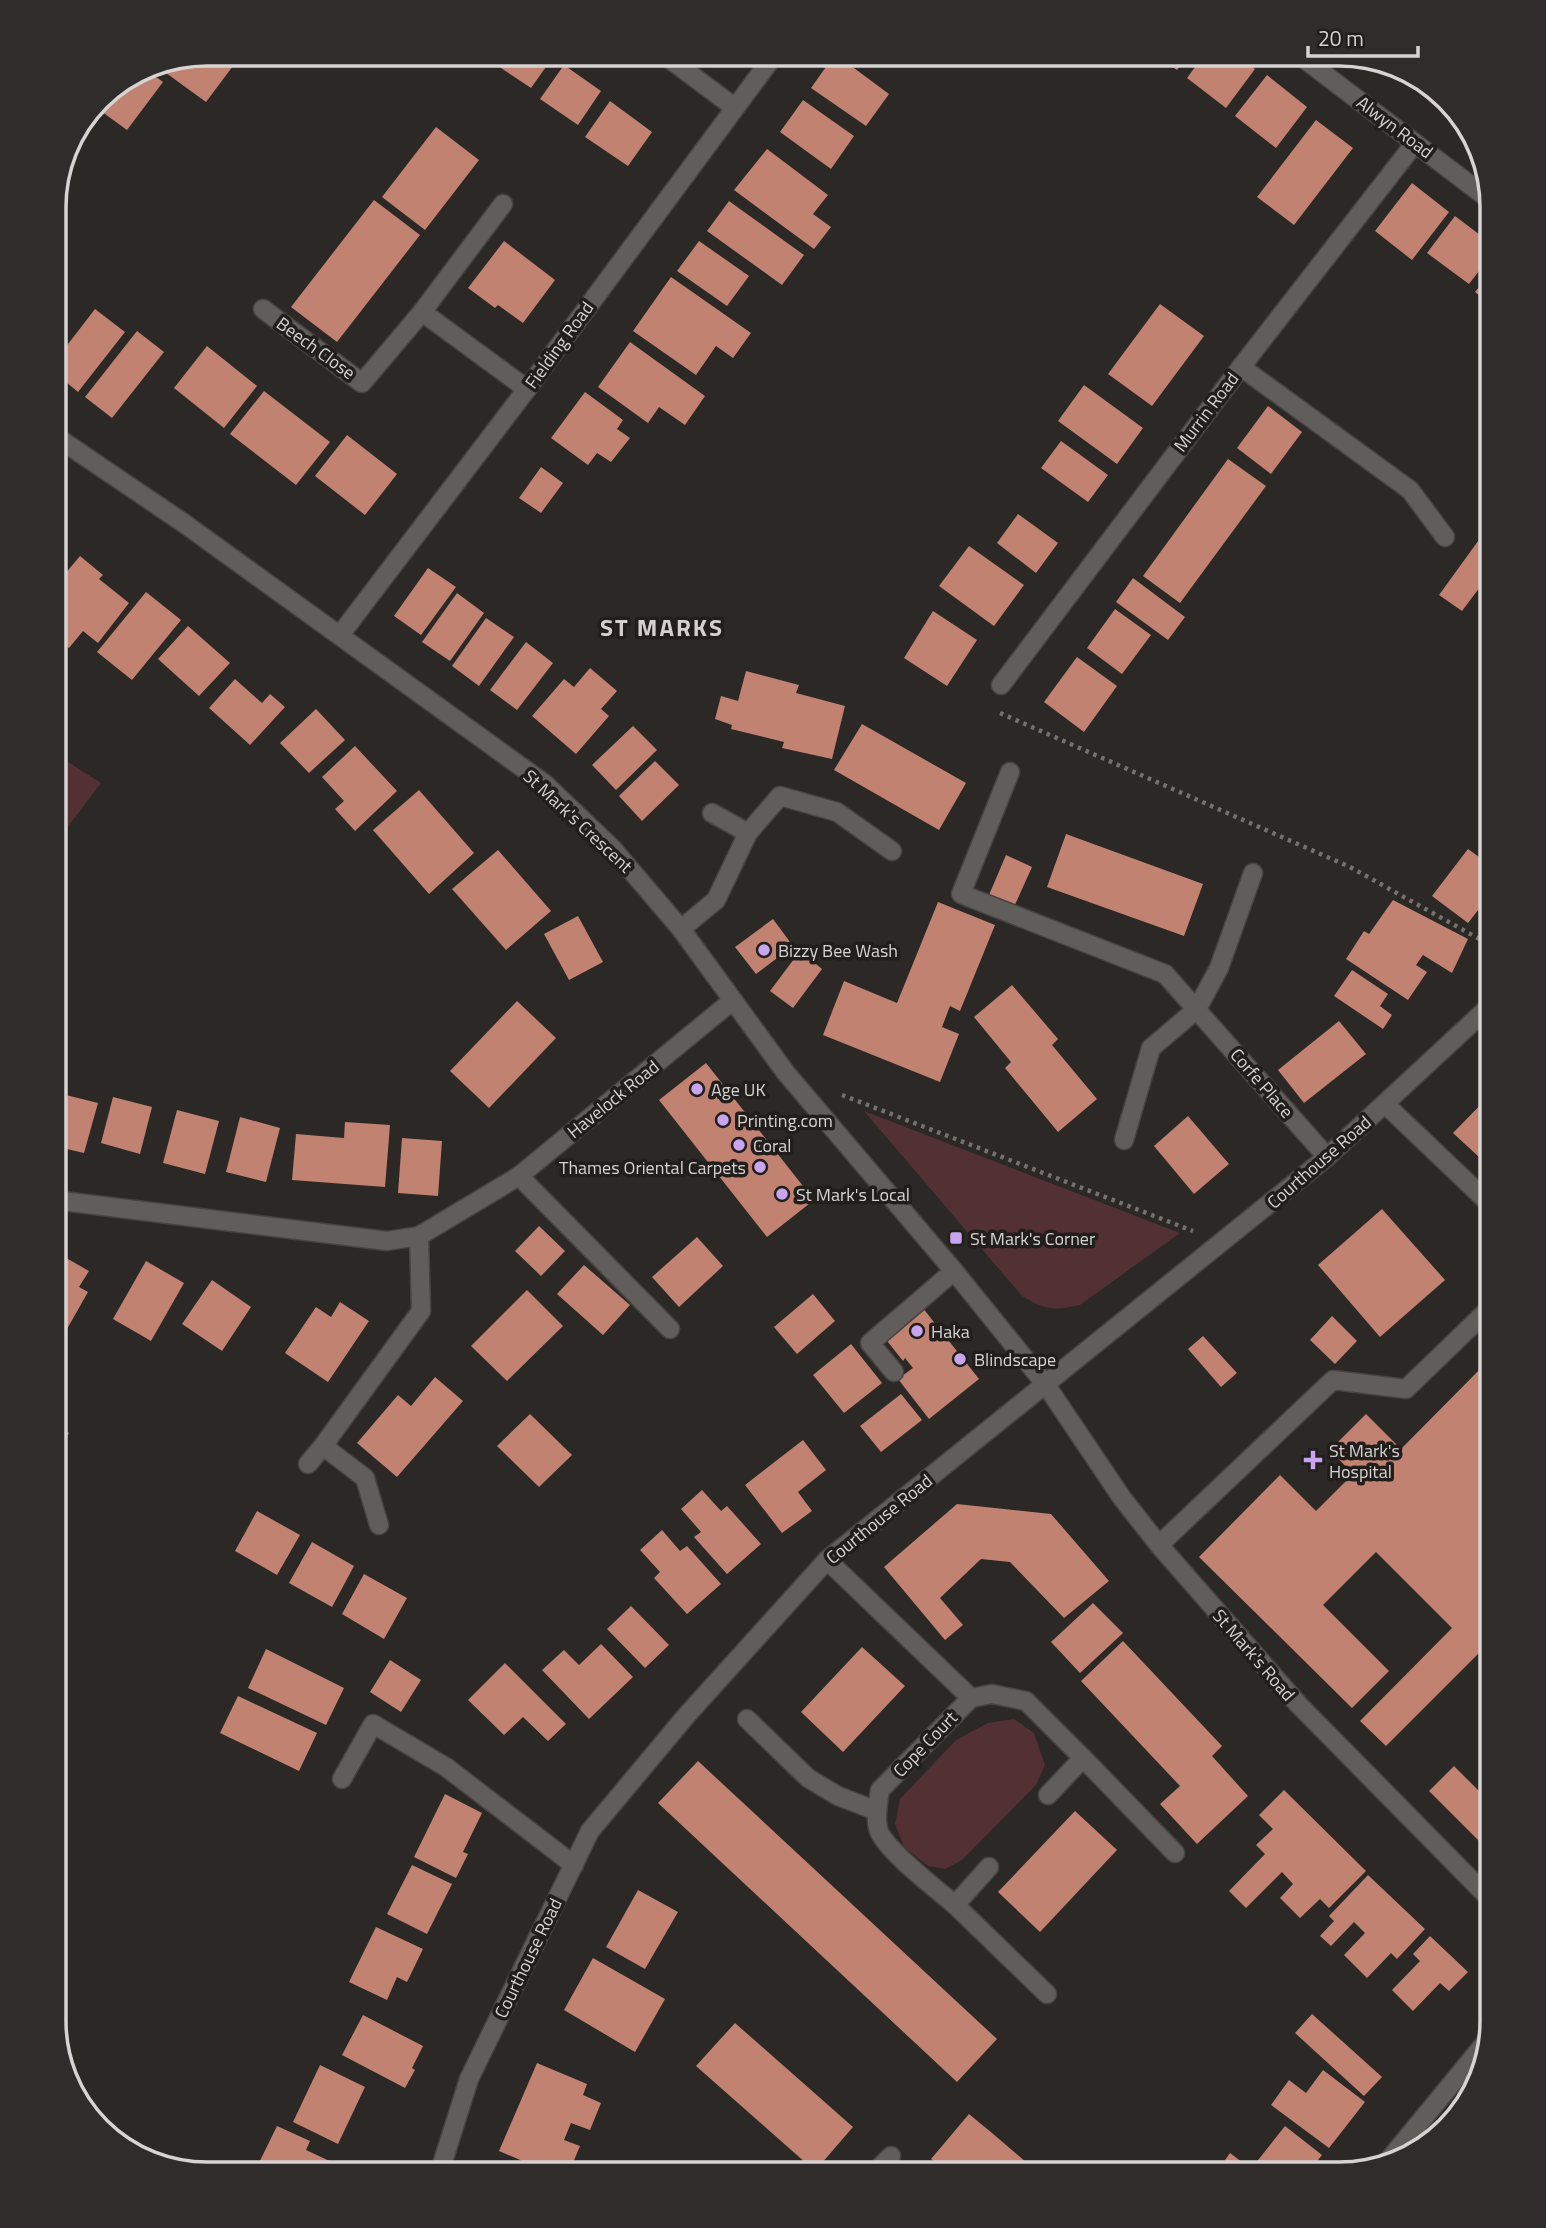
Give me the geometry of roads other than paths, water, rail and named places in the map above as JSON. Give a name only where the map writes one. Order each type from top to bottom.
[{"type":"street","points":[[680,67],[734,107]]},
{"type":"street","name":"Fielding Road","points":[[340,635],[527,389],[765,67]]},
{"type":"street","name":"Alwyn Road","points":[[1315,67],[1478,191]]},
{"type":"street","name":"Murrin Road","points":[[1001,685],[1241,367],[1415,143]]},
{"type":"street","name":"Beech Close","points":[[263,309],[362,383],[422,312],[503,204]]},
{"type":"street","points":[[422,312],[527,389]]},
{"type":"street","points":[[1241,367],[1410,490],[1446,537]]},
{"type":"street","name":"St Mark's Crescent","points":[[67,444],[185,524],[545,784],[612,848],[681,929],[786,1073],[954,1271],[1046,1385]]},
{"type":"street","name":"Corfe Place","points":[[1010,772],[961,894],[1165,974],[1327,1157]]},
{"type":"street","points":[[681,929],[716,900],[748,833],[780,796],[837,812],[892,850]]},
{"type":"street","points":[[712,813],[748,833]]},
{"type":"street","points":[[1124,1140],[1151,1048],[1197,1009],[1219,968],[1253,873]]},
{"type":"street","name":"Havelock Road","points":[[66,1202],[387,1241],[419,1236],[519,1176],[733,1001]]},
{"type":"street","name":"Courthouse Road","points":[[443,2161],[469,2079],[590,1831],[686,1716],[827,1560],[1327,1157],[1480,1015]]},
{"type":"street","points":[[1385,1104],[1480,1195]]},
{"type":"street","points":[[519,1176],[670,1329]]},
{"type":"street","points":[[308,1464],[421,1311],[419,1236]]},
{"type":"street","points":[[894,1372],[870,1343],[954,1271]]},
{"type":"street","points":[[1159,1545],[1333,1380],[1406,1388],[1480,1317]]},
{"type":"street","name":"St Mark's Road","points":[[1046,1385],[1122,1498],[1159,1545],[1298,1704],[1480,1889]]},
{"type":"street","points":[[323,1446],[365,1478],[379,1525]]},
{"type":"street","name":"Cope Court","points":[[827,1560],[971,1698],[880,1790],[877,1811]]},
{"type":"street","points":[[971,1698],[992,1694],[1026,1701],[1175,1853]]},
{"type":"street","points":[[747,1719],[808,1778],[838,1796],[877,1811],[878,1831],[893,1850],[1047,1994]]},
{"type":"street","points":[[342,1779],[373,1724],[446,1768],[573,1865]]},
{"type":"street","points":[[1048,1795],[1083,1758]]},
{"type":"street","points":[[954,1905],[989,1867]]},
{"type":"street","points":[[1399,2148],[1475,2055]]},
{"type":"street","points":[[885,2162],[891,2155]]},
{"type":"place","name":"Bizzy Bee Wash","points":[[764,950]]},
{"type":"place","name":"Age UK","points":[[697,1089]]},
{"type":"place","name":"Printing.com","points":[[723,1120]]},
{"type":"place","name":"Coral","points":[[739,1145]]},
{"type":"place","name":"Thames Oriental Carpets","points":[[760,1167]]},
{"type":"place","name":"St Mark's Local","points":[[782,1194]]},
{"type":"place","name":"St Mark's Corner","points":[[956,1238]]},
{"type":"place","name":"Haka","points":[[917,1331]]},
{"type":"place","name":"Blindscape","points":[[960,1359]]},
{"type":"place","name":"St Mark's Hospital","points":[[1313,1460]]},
{"type":"district","name":"ST MARKS","points":[[662,627]]}]
